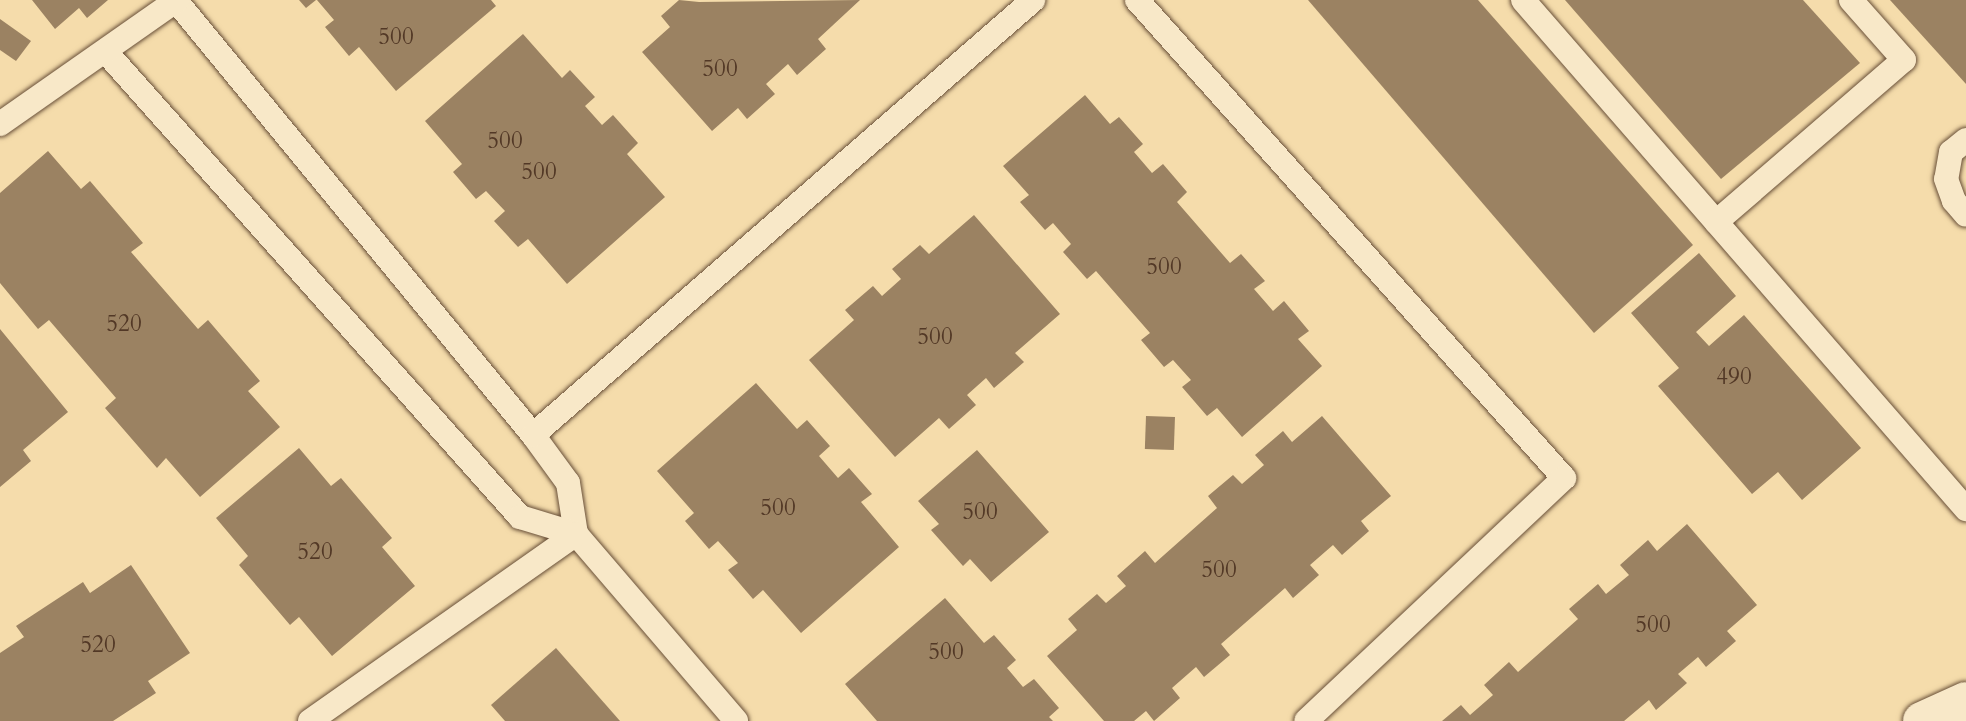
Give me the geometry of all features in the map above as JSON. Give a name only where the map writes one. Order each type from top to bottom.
[{"type":"street","points":[[1922,721],[1966,701]]},
{"type":"lane","points":[[533,435],[1033,0]]},
{"type":"lane","points":[[1137,0],[1564,478],[1306,721]]},
{"type":"lane","points":[[1523,0],[1966,509]]},
{"type":"lane","points":[[1716,222],[1904,60],[1851,0]]},
{"type":"lane","points":[[2,120],[177,1],[533,435],[568,482],[576,534],[736,721]]},
{"type":"lane","points":[[105,51],[520,517],[576,534]]},
{"type":"lane","points":[[1966,140],[1951,152],[1946,179],[1954,201],[1966,215]]},
{"type":"lane","points":[[310,721],[576,534]]},
{"type":"building","points":[[32,0],[108,0],[87,18],[79,8],[55,29]]},
{"type":"building","points":[[299,0],[316,0],[306,8]]},
{"type":"building","points":[[317,0],[491,0],[496,6],[396,91],[359,47],[349,56],[325,27],[334,20]]},
{"type":"building","points":[[679,0],[860,0],[818,39],[826,49],[797,75],[788,64],[766,84],[775,94],[747,119],[738,108],[712,131],[642,52],[670,27],[661,16]]},
{"type":"building","points":[[1308,0],[1478,0],[1693,245],[1594,333]]},
{"type":"building","points":[[1565,0],[1803,0],[1860,63],[1721,179]]},
{"type":"building","points":[[1890,0],[1966,0],[1966,84]]},
{"type":"building","points":[[0,19],[31,41],[16,61],[0,50]]},
{"type":"building","points":[[523,34],[562,78],[570,70],[595,97],[585,106],[602,125],[613,115],[638,143],[627,154],[665,197],[567,284],[528,239],[518,247],[494,221],[505,211],[486,191],[476,199],[453,172],[462,164],[425,121]]},
{"type":"building","points":[[1085,95],[1110,124],[1119,117],[1143,144],[1134,152],[1152,173],[1163,164],[1187,192],[1177,202],[1230,263],[1241,254],[1265,281],[1254,289],[1273,311],[1284,301],[1309,331],[1298,339],[1322,366],[1242,437],[1217,408],[1207,416],[1182,387],[1191,380],[1173,360],[1164,367],[1141,340],[1150,333],[1096,271],[1087,279],[1063,252],[1071,244],[1053,223],[1045,230],[1020,202],[1029,195],[1003,166]]},
{"type":"building","points":[[48,151],[81,189],[90,181],[143,243],[131,252],[198,329],[208,320],[260,381],[248,391],[280,427],[200,497],[166,458],[157,468],[105,408],[116,398],[49,320],[38,329],[0,283],[0,193]]},
{"type":"building","points":[[974,215],[1060,314],[1015,353],[1024,362],[994,388],[986,378],[967,395],[976,405],[949,429],[939,418],[895,457],[809,360],[854,320],[845,310],[873,286],[882,296],[901,279],[892,269],[920,245],[929,254]]},
{"type":"building","points":[[1699,253],[1736,296],[1696,332],[1709,346],[1744,315],[1861,448],[1802,500],[1778,472],[1752,494],[1658,386],[1679,368],[1631,313]]},
{"type":"building","points":[[0,329],[68,412],[23,450],[31,461],[0,487]]},
{"type":"building","points":[[756,383],[797,429],[807,420],[830,446],[819,456],[838,478],[849,468],[872,494],[861,502],[899,547],[801,633],[763,590],[753,599],[728,570],[738,563],[718,541],[709,549],[685,521],[694,513],[657,471]]},
{"type":"building","points":[[1146,416],[1175,417],[1174,450],[1145,449]]},
{"type":"building","points":[[1322,416],[1391,496],[1361,521],[1369,531],[1342,555],[1333,545],[1310,565],[1319,575],[1293,598],[1285,588],[1221,644],[1230,655],[1204,677],[1196,667],[1172,688],[1180,698],[1154,721],[1146,711],[1134,721],[1104,721],[1047,656],[1077,630],[1068,619],[1097,594],[1106,603],[1126,586],[1117,576],[1145,551],[1155,563],[1217,508],[1208,496],[1233,475],[1242,484],[1264,465],[1255,455],[1283,431],[1292,442]]},
{"type":"building","points":[[299,448],[331,486],[341,478],[392,538],[382,547],[415,586],[332,656],[299,617],[290,625],[239,565],[248,556],[216,518]]},
{"type":"building","points":[[977,450],[1049,532],[991,582],[970,559],[963,566],[931,530],[939,524],[918,501]]},
{"type":"building","points":[[1687,524],[1757,605],[1727,631],[1736,641],[1706,667],[1698,657],[1678,674],[1687,683],[1656,710],[1649,700],[1624,721],[1442,721],[1461,705],[1470,715],[1493,695],[1484,685],[1509,662],[1518,672],[1578,619],[1569,609],[1598,584],[1606,594],[1629,575],[1620,565],[1648,540],[1657,551]]},
{"type":"building","points":[[131,565],[190,653],[148,681],[156,693],[113,721],[0,721],[0,653],[24,637],[16,626],[83,582],[90,593]]},
{"type":"building","points":[[945,598],[984,643],[994,635],[1016,660],[1007,668],[1023,687],[1034,679],[1059,708],[1049,717],[1053,721],[877,721],[845,684]]},
{"type":"building","points":[[556,648],[620,721],[505,721],[491,705]]}]
